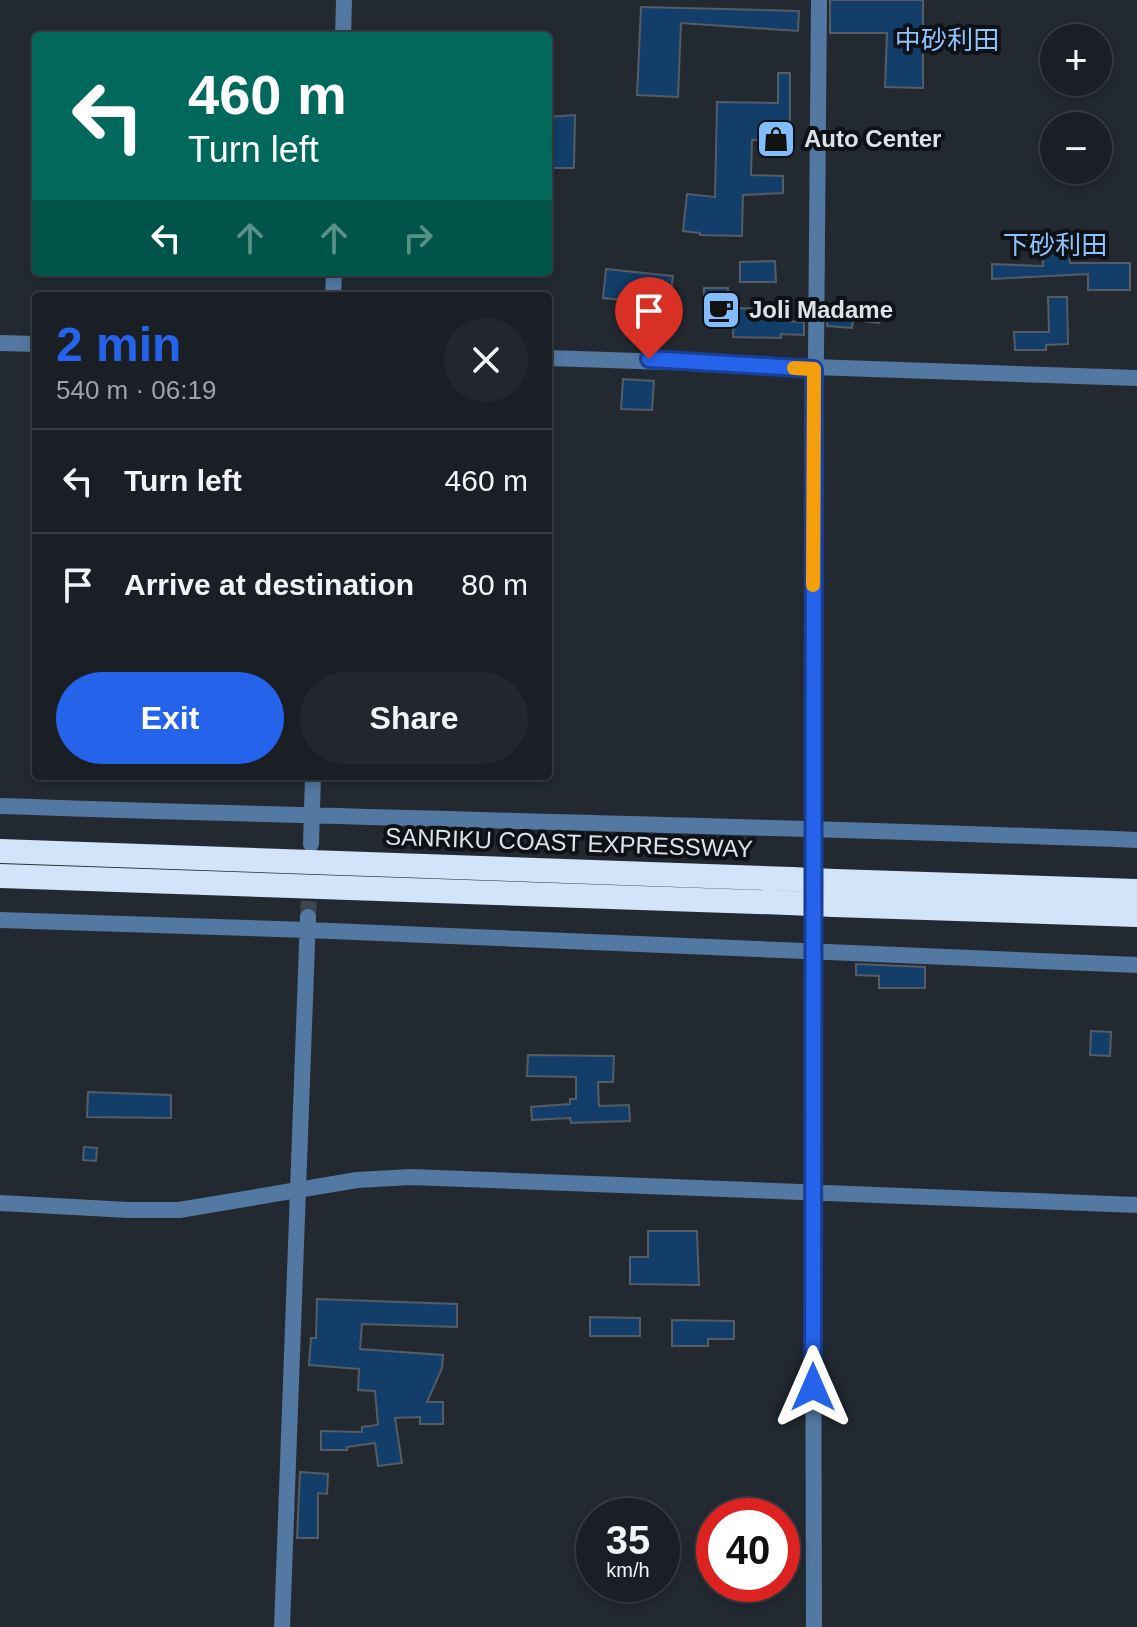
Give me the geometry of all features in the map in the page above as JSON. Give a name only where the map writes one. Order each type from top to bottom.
[{"type":"highway","name":"SANRIKU COAST EXPRESSWAY","points":[[0,851],[835,893],[1137,915]]},
{"type":"highway","name":"SANRIKU COAST EXPRESSWAY","points":[[0,876],[790,891]]},
{"type":"highway","name":"SANRIKU COAST EXPRESSWAY","points":[[835,893],[1137,891]]},
{"type":"street","points":[[343,32],[344,0]]},
{"type":"street","points":[[814,1627],[812,829],[819,0]]},
{"type":"street","points":[[0,343],[32,344]]},
{"type":"street","points":[[552,358],[1137,378]]},
{"type":"street","points":[[311,844],[313,780]]},
{"type":"street","points":[[0,806],[1137,840]]},
{"type":"street","points":[[0,920],[308,924],[1137,965]]},
{"type":"street","points":[[282,1627],[308,924]]},
{"type":"street","points":[[0,1203],[179,1210],[357,1180],[425,1177],[1137,1205]]},
{"type":"building","points":[[830,0],[923,0],[923,88],[885,87],[887,33],[830,33]]},
{"type":"building","points":[[641,7],[799,11],[798,31],[681,23],[678,97],[637,95]]},
{"type":"building","points":[[778,73],[790,73],[790,140],[752,140],[751,175],[783,176],[783,193],[743,195],[742,236],[700,235],[683,231],[687,194],[715,197],[717,102],[778,103]]},
{"type":"building","points":[[575,115],[574,168],[552,168],[552,117]]},
{"type":"building","points":[[1069,238],[1070,263],[1130,263],[1130,290],[1088,290],[1088,274],[992,279],[992,264],[1043,266],[1042,239]]},
{"type":"building","points":[[775,261],[776,282],[740,282],[740,262]]},
{"type":"building","points":[[606,269],[673,276],[671,290],[646,287],[644,302],[603,298]]},
{"type":"building","points":[[704,288],[728,288],[728,307],[704,306]]},
{"type":"building","points":[[1048,297],[1067,297],[1068,344],[1046,345],[1046,350],[1015,350],[1014,332],[1049,332]]},
{"type":"building","points":[[828,304],[880,308],[879,323],[853,320],[852,328],[827,326]]},
{"type":"building","points":[[734,308],[781,309],[781,321],[804,322],[804,335],[733,337]]},
{"type":"building","points":[[623,379],[654,381],[652,410],[621,409]]},
{"type":"building","points":[[856,964],[925,967],[925,988],[879,988],[879,976],[856,975]]},
{"type":"building","points":[[1091,1031],[1111,1032],[1110,1056],[1090,1055]]},
{"type":"building","points":[[528,1055],[614,1056],[613,1082],[598,1082],[599,1106],[629,1105],[630,1121],[571,1123],[570,1118],[532,1120],[531,1107],[570,1104],[570,1099],[576,1099],[576,1077],[527,1076]]},
{"type":"building","points":[[88,1092],[171,1095],[171,1118],[87,1117]]},
{"type":"building","points":[[84,1147],[97,1148],[96,1161],[83,1160]]},
{"type":"building","points":[[648,1231],[697,1231],[699,1285],[630,1284],[630,1257],[648,1257]]},
{"type":"building","points":[[317,1299],[457,1304],[457,1327],[362,1324],[360,1349],[443,1355],[442,1368],[427,1402],[443,1402],[443,1424],[420,1424],[420,1417],[395,1418],[402,1463],[378,1466],[375,1443],[347,1447],[347,1450],[321,1450],[321,1431],[362,1432],[362,1427],[378,1425],[375,1391],[358,1390],[359,1369],[309,1365],[311,1338],[316,1338]]},
{"type":"building","points":[[590,1317],[640,1318],[640,1336],[590,1336]]},
{"type":"building","points":[[672,1320],[734,1321],[734,1339],[708,1339],[708,1346],[672,1346]]},
{"type":"building","points":[[300,1472],[328,1474],[327,1494],[318,1493],[318,1538],[297,1538]]},
{"type":"tunnel","points":[[308,917],[310,878]]},
{"type":"slow traffic","points":[[794,368],[814,369],[813,585]]},
{"type":"place","name":"Auto Center","points":[[776,139]]},
{"type":"place","name":"Joli Madame","points":[[721,310]]},
{"type":"district","name":"中砂利田","points":[[947,40]]},
{"type":"district","name":"下砂利田","points":[[1055,245]]},
{"type":"route","points":[[649,359],[814,369],[813,1387]]}]
